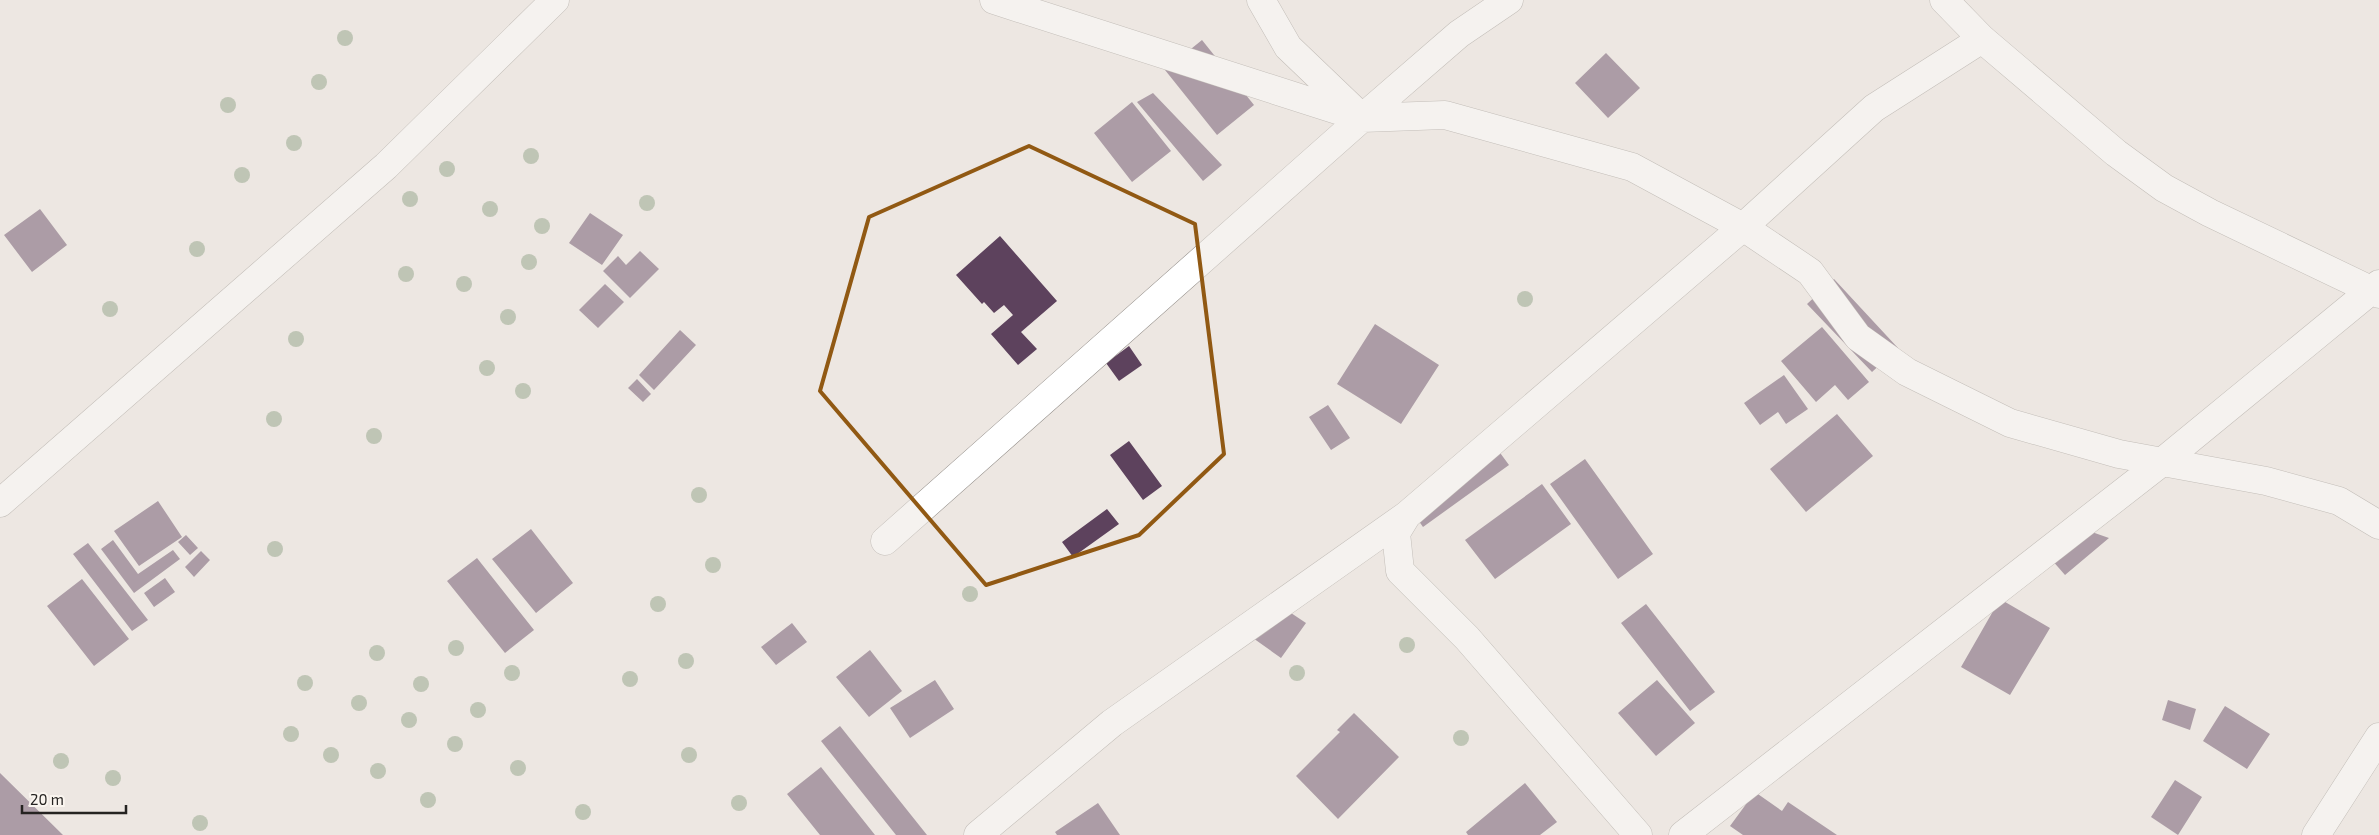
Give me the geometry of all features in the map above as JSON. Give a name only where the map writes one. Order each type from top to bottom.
[{"type":"street","points":[[0,502],[386,166],[555,0]]},
{"type":"street","points":[[994,0],[1362,118],[1445,115],[1632,167],[1743,227],[1810,272],[1858,336],[1908,372],[2010,423],[2119,454],[2266,481],[2338,501],[2379,525]]},
{"type":"street","points":[[1261,0],[1288,48],[1362,118]]},
{"type":"street","points":[[885,541],[1362,118],[1459,34],[1509,0]]},
{"type":"street","points":[[1683,835],[2162,462],[2377,289],[2210,213],[2164,188],[2116,154],[1982,38],[1944,0]]},
{"type":"street","points":[[978,835],[1112,723],[1407,515],[1743,227],[1874,108],[1982,38]]},
{"type":"street","points":[[1407,515],[1396,533],[1400,571],[1466,638],[1638,835]]},
{"type":"street","points":[[2316,835],[2379,737]]},
{"type":"highlighted area","points":[[1029,146],[1195,224],[1224,454],[1139,535],[986,585],[820,391],[869,217]]},
{"type":"building","points":[[1202,40],[1254,105],[1217,135],[1165,70]]},
{"type":"building","points":[[1606,53],[1640,88],[1608,118],[1575,83]]},
{"type":"building","points":[[1153,93],[1222,165],[1203,181],[1137,102]]},
{"type":"building","points":[[1132,102],[1171,151],[1132,182],[1094,133]]},
{"type":"building","points":[[40,209],[67,245],[32,272],[4,235]]},
{"type":"building","points":[[590,213],[623,235],[602,265],[569,243]]},
{"type":"building","points":[[1000,236],[1057,301],[1021,332],[1037,349],[1018,365],[991,334],[1013,315],[1004,305],[994,313],[984,302],[982,304],[956,275]]},
{"type":"building","points":[[640,251],[659,269],[630,298],[603,271],[618,256],[626,265]]},
{"type":"building","points":[[1834,279],[1898,348],[1872,372],[1807,304]]},
{"type":"building","points":[[605,284],[624,302],[598,328],[579,310]]},
{"type":"building","points":[[1375,324],[1439,365],[1401,424],[1337,384]]},
{"type":"building","points":[[1822,327],[1869,382],[1848,400],[1835,385],[1816,402],[1781,361]]},
{"type":"building","points":[[680,330],[696,345],[654,390],[639,375]]},
{"type":"building","points":[[1129,346],[1142,365],[1119,381],[1106,363]]},
{"type":"building","points":[[1784,375],[1808,409],[1786,424],[1778,412],[1760,425],[1744,403]]},
{"type":"building","points":[[637,379],[651,394],[643,402],[628,388]]},
{"type":"building","points":[[1328,405],[1350,438],[1331,450],[1309,417]]},
{"type":"building","points":[[1837,414],[1873,456],[1806,512],[1770,469]]},
{"type":"building","points":[[1129,441],[1162,486],[1143,500],[1110,455]]},
{"type":"building","points":[[1495,446],[1509,465],[1423,527],[1409,507]]},
{"type":"building","points":[[1585,459],[1653,554],[1618,579],[1550,484]]},
{"type":"building","points":[[1542,484],[1571,524],[1495,579],[1465,540]]},
{"type":"building","points":[[158,501],[182,537],[139,566],[114,531]]},
{"type":"building","points":[[1107,509],[1119,524],[1073,557],[1062,542]]},
{"type":"building","points":[[531,529],[573,583],[536,613],[492,559]]},
{"type":"building","points":[[2089,531],[2109,538],[2065,575],[2051,559]]},
{"type":"building","points":[[186,535],[198,548],[190,555],[178,542]]},
{"type":"building","points":[[113,540],[138,574],[173,550],[180,559],[134,593],[101,549]]},
{"type":"building","points":[[88,543],[148,620],[132,631],[73,554]]},
{"type":"building","points":[[201,551],[210,560],[194,577],[185,567]]},
{"type":"building","points":[[477,558],[534,630],[505,653],[447,581]]},
{"type":"building","points":[[165,578],[175,592],[154,607],[144,593]]},
{"type":"building","points":[[82,579],[129,639],[94,666],[47,606]]},
{"type":"building","points":[[1267,597],[1306,623],[1281,658],[1243,631]]},
{"type":"building","points":[[2000,599],[2050,628],[2010,695],[1961,667]]},
{"type":"building","points":[[1646,604],[1715,692],[1690,711],[1621,623]]},
{"type":"building","points":[[792,623],[807,642],[776,665],[761,647]]},
{"type":"building","points":[[870,650],[902,691],[869,717],[836,677]]},
{"type":"building","points":[[935,680],[954,709],[910,738],[890,708]]},
{"type":"building","points":[[1657,680],[1695,723],[1656,756],[1618,713]]},
{"type":"building","points":[[2168,700],[2196,709],[2190,730],[2162,720]]},
{"type":"building","points":[[2225,706],[2270,734],[2247,769],[2203,741]]},
{"type":"building","points":[[1354,713],[1399,757],[1338,819],[1296,776],[1340,732],[1337,730]]},
{"type":"building","points":[[840,726],[927,835],[896,835],[821,741]]},
{"type":"building","points":[[821,767],[875,835],[820,835],[787,794]]},
{"type":"building","points":[[0,773],[63,835],[0,835]]},
{"type":"building","points":[[2175,780],[2202,797],[2178,835],[2151,817]]},
{"type":"building","points":[[1525,783],[1557,822],[1540,835],[1468,835],[1466,832]]},
{"type":"building","points":[[1755,792],[1782,811],[1788,802],[1837,835],[1743,835],[1730,826]]},
{"type":"building","points":[[1098,803],[1120,835],[1057,835],[1055,832]]}]
